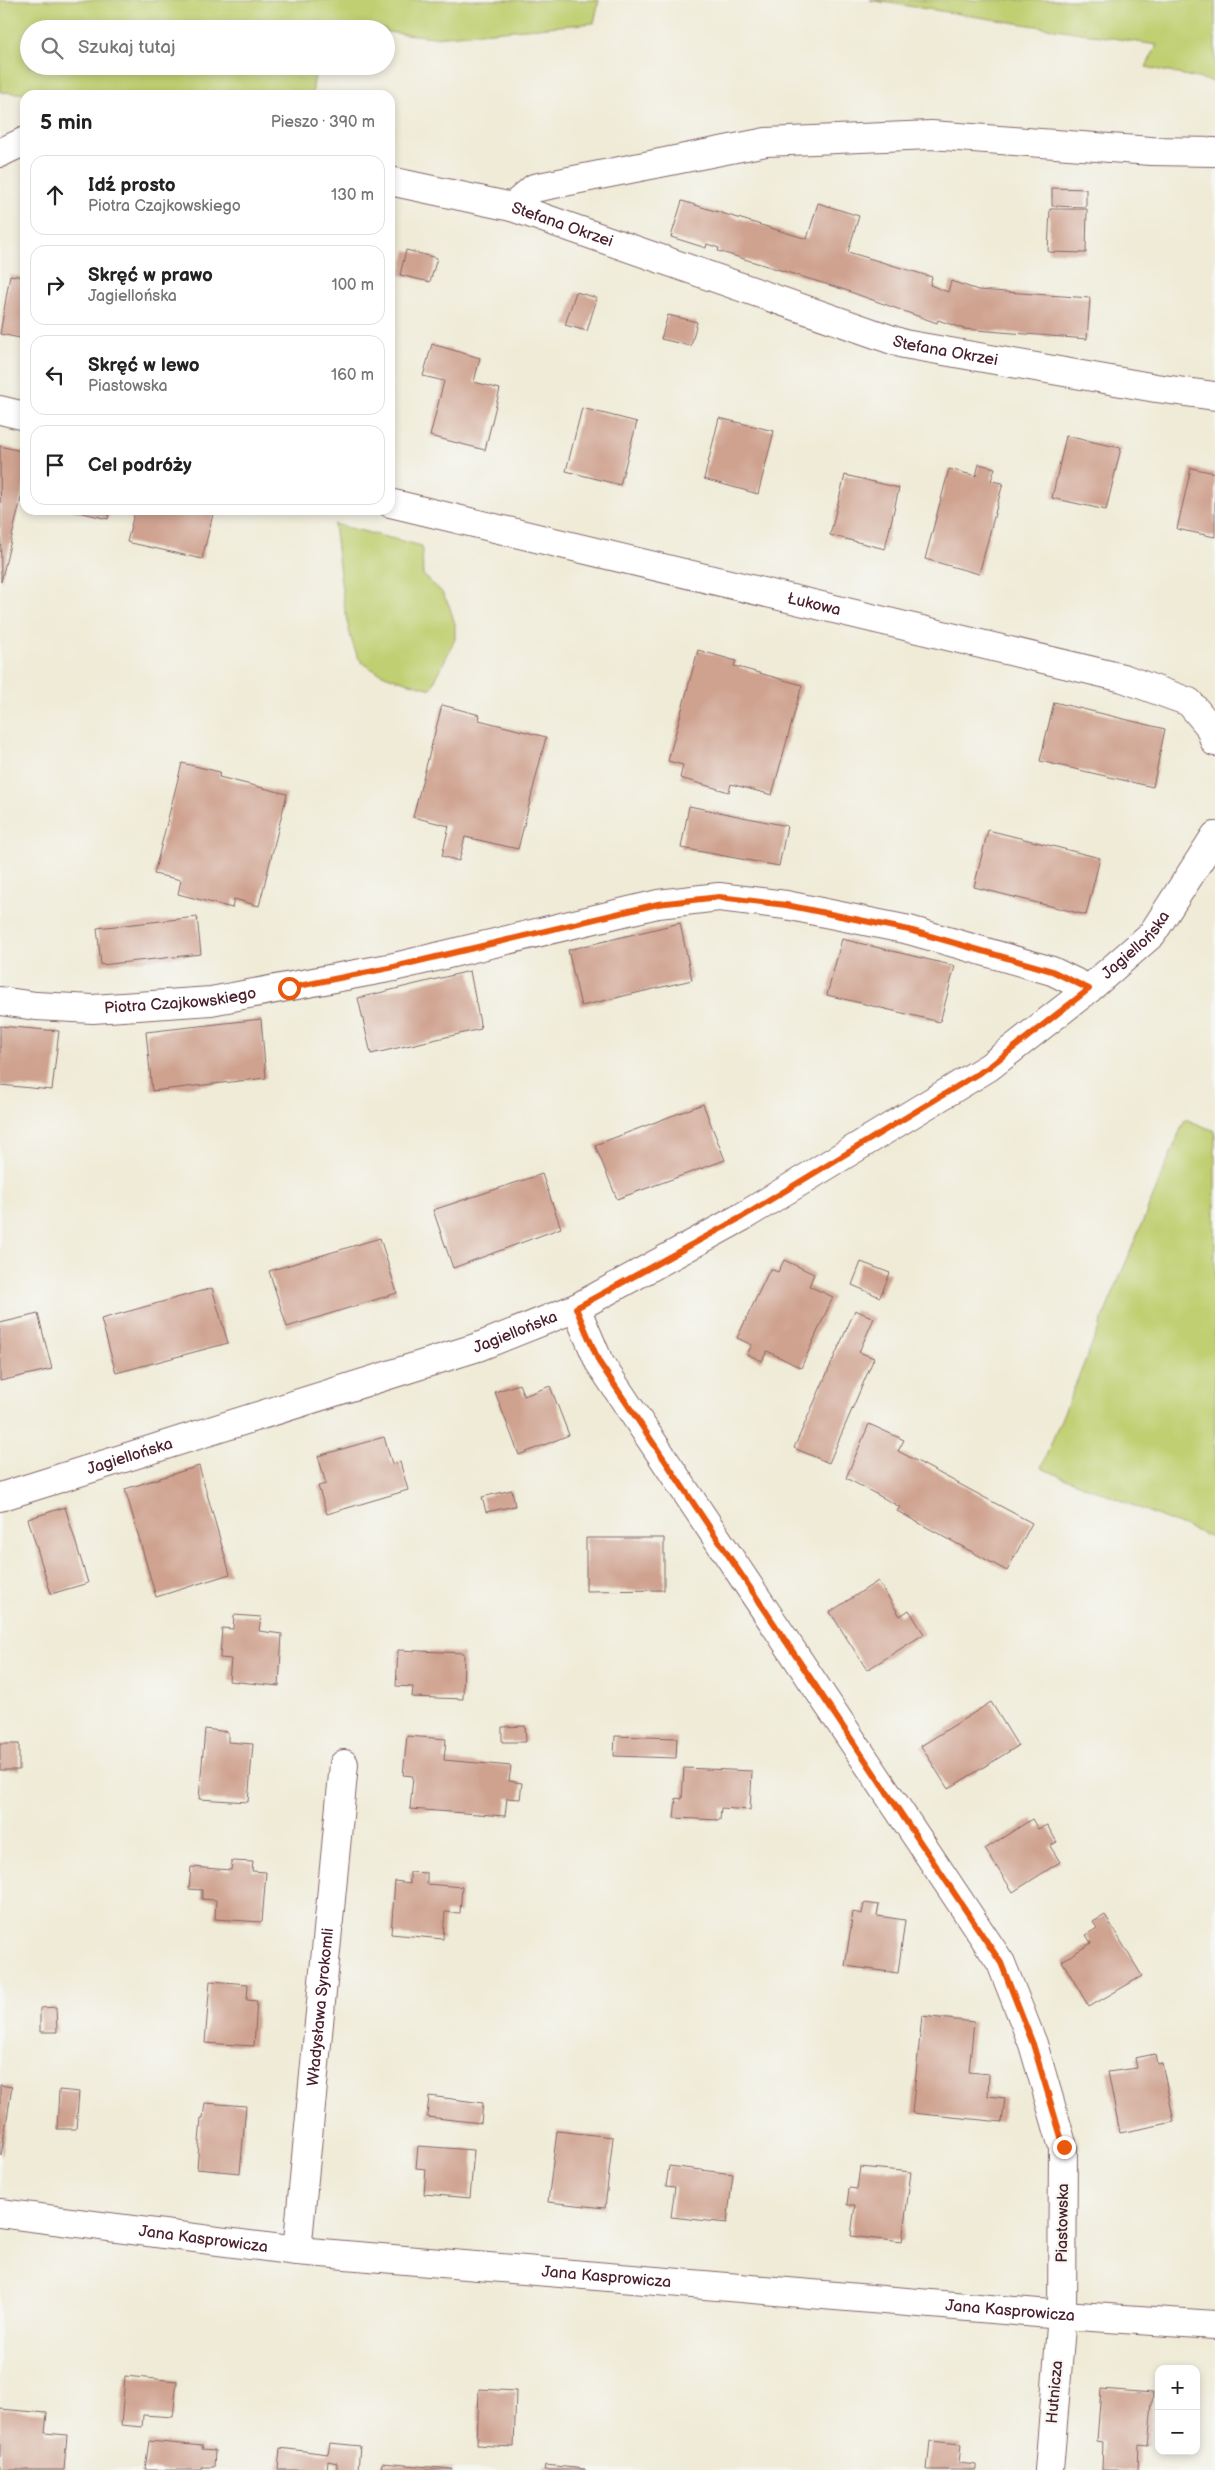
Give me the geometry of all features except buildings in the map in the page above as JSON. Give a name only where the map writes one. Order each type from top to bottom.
[{"type":"street","name":"Stefana Okrzei","points":[[1215,152],[1151,151],[931,135],[766,142],[534,188],[512,207],[904,344],[1146,386],[1215,396]]},
{"type":"street","points":[[0,152],[20,143]]},
{"type":"street","points":[[395,182],[512,207]]},
{"type":"street","points":[[0,410],[20,415]]},
{"type":"street","name":"Łukowa","points":[[395,505],[1123,678],[1189,702],[1208,726],[1215,742]]},
{"type":"street","name":"Jagiellońska","points":[[0,1497],[478,1347],[576,1308],[742,1217],[989,1067],[1089,989],[1152,934],[1215,836]]},
{"type":"street","name":"Piotra Czajkowskiego","points":[[0,1001],[36,1006],[93,1009],[211,1001],[394,967],[658,904],[719,897],[786,905],[909,930],[1052,971],[1089,989]]},
{"type":"street","name":"Piastowska","points":[[576,1308],[599,1362],[1001,1963],[1033,2044],[1064,2147],[1062,2315]]},
{"type":"street","name":"Władysława Syrokomli","points":[[297,2251],[344,1764]]},
{"type":"street","name":"Jana Kasprowicza","points":[[0,2213],[297,2251],[1062,2315],[1215,2325]]},
{"type":"street","name":"Hutnicza","points":[[1049,2470],[1062,2315]]},
{"type":"green space","points":[[0,0],[599,0],[594,23],[434,37],[395,33],[395,20],[20,20],[20,75],[315,75],[313,90],[20,90],[20,93],[0,92]]},
{"type":"green space","points":[[870,0],[1215,0],[1215,82],[1146,67],[1157,45]]},
{"type":"green space","points":[[334,524],[422,546],[423,575],[441,591],[449,605],[455,624],[455,639],[431,689],[396,679],[370,668],[363,663],[357,654],[351,639],[347,620]]},
{"type":"green space","points":[[1185,1119],[1215,1131],[1215,1539],[1041,1468]]},
{"type":"route","points":[[289,988],[394,967],[658,904],[719,897],[786,905],[909,930],[1052,971],[1089,989],[989,1067],[742,1217],[576,1308],[599,1362],[1001,1963],[1033,2044],[1064,2147]]}]
